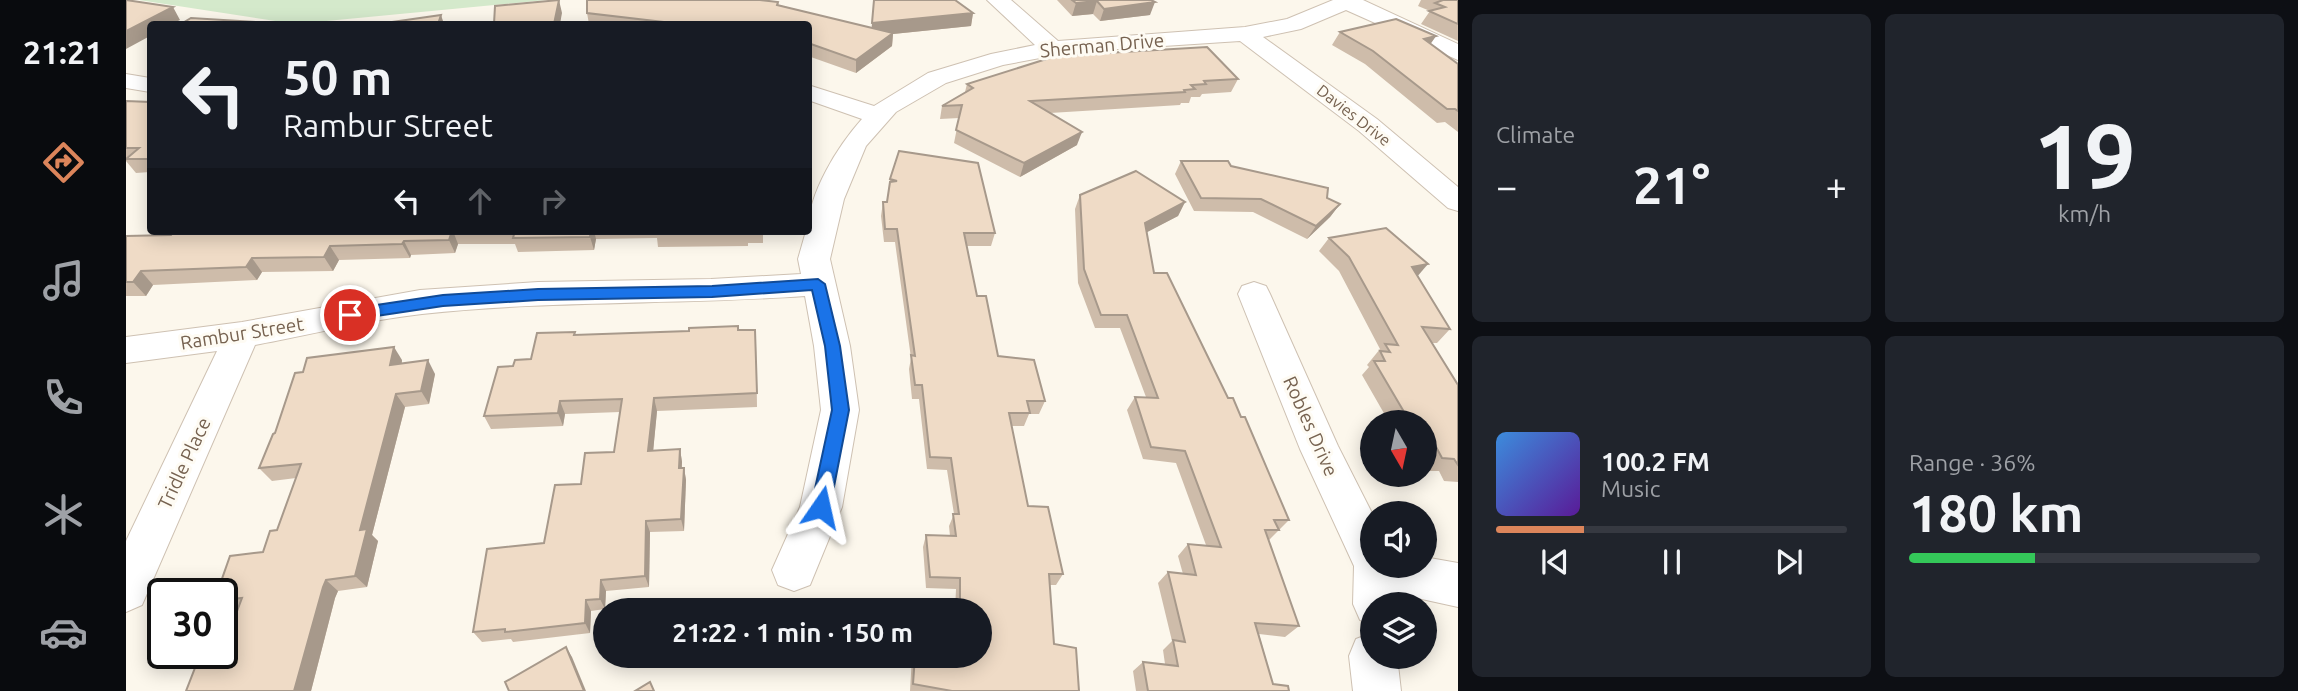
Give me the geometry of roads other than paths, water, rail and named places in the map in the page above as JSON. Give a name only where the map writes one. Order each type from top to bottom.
[{"type":"street","points":[[998,0],[1051,47]]},
{"type":"street","points":[[1349,1],[1427,36],[1458,54]]},
{"type":"street","name":"Sherman Drive","points":[[794,570],[821,507],[840,410],[832,346],[814,260],[829,199],[854,144],[878,116],[887,107],[937,78],[999,58],[1051,47],[1245,34],[1293,24],[1349,1]]},
{"type":"street","name":"Davies Drive","points":[[1245,34],[1368,125],[1458,202]]},
{"type":"street","points":[[126,81],[147,84]]},
{"type":"street","points":[[812,93],[878,116]]},
{"type":"street","name":"Rambur Street","points":[[126,350],[242,335],[420,302],[538,295],[712,291],[818,284]]},
{"type":"street","name":"Robles Drive","points":[[1254,294],[1360,539]]},
{"type":"street","name":"Tridle Place","points":[[126,590],[242,335]]},
{"type":"street","points":[[1410,578],[1458,585]]},
{"type":"street","points":[[1374,669],[1377,691]]}]
